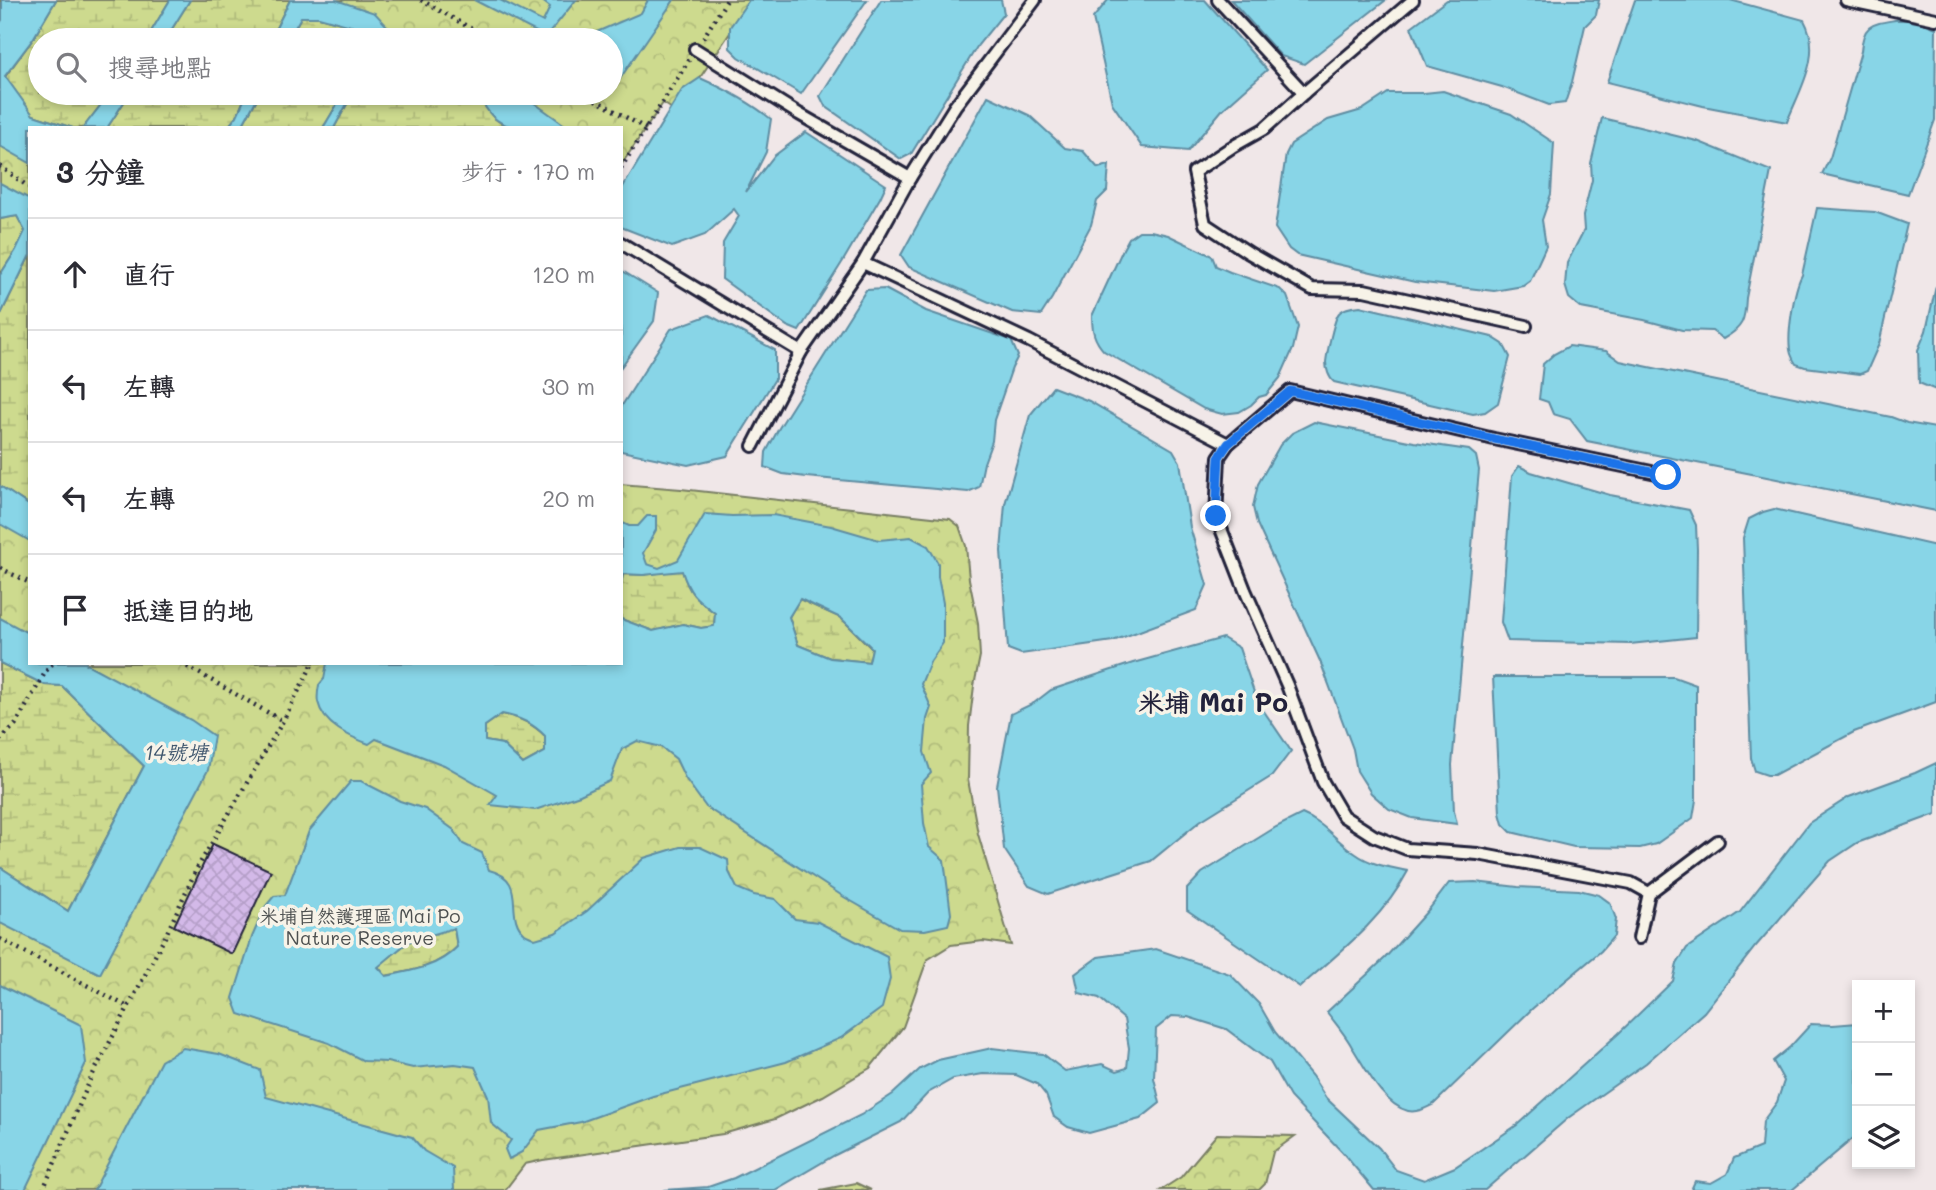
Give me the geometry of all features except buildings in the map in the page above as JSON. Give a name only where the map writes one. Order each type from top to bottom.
[{"type":"lane","points":[[753,446],[801,352],[863,262],[910,178],[955,106],[1035,0]]},
{"type":"lane","points":[[1218,0],[1304,93]]},
{"type":"lane","points":[[1413,0],[1264,129],[1194,172],[1205,224],[1248,253],[1312,289],[1364,290],[1527,326]]},
{"type":"lane","points":[[1846,0],[1936,19]]},
{"type":"lane","points":[[695,49],[799,114],[910,178]]},
{"type":"lane","points":[[623,244],[801,352]]},
{"type":"lane","points":[[863,262],[1029,341],[1228,444]]},
{"type":"lane","points":[[1649,893],[1631,883],[1478,854],[1407,849],[1374,836],[1343,816],[1323,782],[1287,685],[1216,516],[1219,457],[1228,444],[1290,391],[1494,439],[1666,475]]},
{"type":"lane","points":[[1639,939],[1649,893],[1718,841]]},
{"type":"path","points":[[421,0],[470,28]]},
{"type":"path","points":[[623,165],[727,0]]},
{"type":"path","points":[[604,105],[647,129]]},
{"type":"path","points":[[0,166],[28,187]]},
{"type":"path","points":[[0,568],[28,582]]},
{"type":"path","points":[[0,740],[16,724],[51,665]]},
{"type":"path","points":[[185,665],[283,720]]},
{"type":"path","points":[[43,1190],[92,1078],[165,937],[196,870],[312,665]]},
{"type":"path","points":[[0,939],[128,1007]]},
{"type":"green space","name":"米埔自然護理區 Mai Po Nature Reserve","points":[[0,0],[752,0],[677,112],[663,103],[623,162],[623,126],[28,126],[28,665],[623,665],[623,484],[950,519],[959,526],[966,546],[969,579],[978,623],[980,656],[969,726],[968,780],[978,834],[1011,945],[983,941],[951,945],[927,960],[903,1027],[870,1068],[823,1096],[775,1119],[723,1134],[525,1164],[505,1190],[0,1190]]},
{"type":"green space","points":[[56,0],[170,0],[153,28],[39,28]]},
{"type":"green space","points":[[190,0],[290,0],[276,28],[172,28]]},
{"type":"green space","points":[[301,17],[319,17],[355,28],[295,28]]},
{"type":"green space","points":[[28,46],[28,105],[101,105],[85,126],[67,126],[33,115],[5,77]]},
{"type":"green space","points":[[122,105],[242,105],[229,126],[108,126]]},
{"type":"green space","points":[[253,105],[337,105],[324,126],[242,126]]},
{"type":"green space","points":[[346,105],[485,105],[494,118],[505,126],[335,126]]},
{"type":"green space","points":[[17,216],[25,231],[0,275],[0,219]]},
{"type":"green space","points":[[28,259],[28,505],[0,486],[0,316]]},
{"type":"green space","points":[[682,570],[694,595],[715,613],[714,626],[701,628],[683,624],[653,631],[623,620],[623,574],[643,575]]},
{"type":"green space","points":[[799,599],[841,618],[872,649],[869,662],[830,658],[798,645],[789,617]]},
{"type":"green space","points":[[0,663],[45,685],[62,686],[144,766],[68,911],[0,867]]},
{"type":"green space","points":[[502,714],[525,722],[545,736],[545,752],[523,764],[502,744],[485,741],[485,726]]},
{"type":"green space","points":[[454,927],[457,947],[433,964],[385,976],[378,966],[408,942]]},
{"type":"green space","points":[[1217,1134],[1295,1136],[1273,1152],[1265,1184],[1259,1190],[1161,1190],[1181,1177]]},
{"type":"green space","points":[[856,1183],[871,1190],[820,1190]]},
{"type":"water","points":[[2,0],[56,0],[39,28],[28,28],[28,46],[5,76],[33,115],[67,126],[28,126],[28,162],[0,146]]},
{"type":"water","points":[[170,0],[190,0],[172,28],[153,28]]},
{"type":"water","points":[[290,0],[336,0],[375,13],[389,28],[355,28],[319,17],[301,17],[295,28],[276,28]]},
{"type":"water","points":[[474,0],[500,0],[543,22],[550,7],[541,0],[576,0],[553,28],[528,28]]},
{"type":"water","points":[[648,0],[674,0],[623,74],[623,28],[606,28],[641,13]]},
{"type":"water","points":[[749,0],[867,0],[801,94],[739,57],[730,48],[730,27]]},
{"type":"water","points":[[881,0],[1001,0],[1004,13],[978,45],[911,154],[901,159],[825,106],[820,96]]},
{"type":"water","points":[[1108,0],[1205,0],[1267,70],[1222,110],[1188,151],[1142,147],[1112,103],[1093,18]]},
{"type":"water","points":[[1231,0],[1386,0],[1304,64],[1281,56]]},
{"type":"water","points":[[1447,0],[1599,0],[1596,15],[1585,26],[1565,103],[1549,105],[1502,87],[1427,66],[1411,27]]},
{"type":"water","points":[[1635,0],[1730,0],[1804,20],[1811,46],[1808,71],[1787,122],[1703,106],[1607,82]]},
{"type":"water","points":[[1895,20],[1918,20],[1936,28],[1935,120],[1908,194],[1822,174],[1830,158],[1864,35],[1875,24]]},
{"type":"water","points":[[700,78],[737,96],[771,119],[766,152],[746,192],[774,156],[806,132],[886,185],[799,331],[787,326],[722,279],[723,243],[739,216],[734,209],[705,235],[672,247],[623,228],[623,187],[682,90]]},
{"type":"water","points":[[1443,91],[1511,114],[1554,143],[1551,194],[1542,220],[1546,246],[1530,281],[1523,286],[1494,291],[1415,282],[1297,255],[1289,249],[1275,228],[1286,154],[1291,144],[1328,120],[1362,110],[1388,93]]},
{"type":"water","points":[[988,96],[1029,115],[1065,148],[1083,151],[1098,168],[1109,165],[1107,191],[1097,201],[1091,225],[1041,315],[1012,312],[909,267],[901,255]]},
{"type":"water","points":[[101,105],[122,105],[108,126],[85,126]]},
{"type":"water","points":[[242,105],[253,105],[242,126],[229,126]]},
{"type":"water","points":[[337,105],[346,105],[335,126],[324,126]]},
{"type":"water","points":[[483,105],[537,105],[566,126],[509,126],[493,117]]},
{"type":"water","points":[[1602,118],[1697,141],[1771,171],[1744,318],[1735,331],[1723,339],[1712,331],[1682,330],[1581,308],[1569,298],[1565,285],[1567,263],[1584,230],[1583,216],[1592,180],[1591,163]]},
{"type":"water","points":[[0,183],[28,198],[28,259],[0,316],[0,275],[25,231],[17,216],[0,219]]},
{"type":"water","points":[[1817,208],[1875,212],[1907,224],[1879,344],[1867,371],[1860,374],[1805,367],[1796,364],[1791,354],[1789,337],[1794,302]]},
{"type":"water","points":[[1139,231],[1168,235],[1212,256],[1216,266],[1280,289],[1287,296],[1298,327],[1293,349],[1280,378],[1266,395],[1239,412],[1222,414],[1204,409],[1104,351],[1094,335],[1092,316],[1129,238]]},
{"type":"water","points":[[623,271],[658,293],[654,321],[623,364]]},
{"type":"water","points":[[1936,286],[1936,390],[1919,383],[1918,350],[1926,331]]},
{"type":"water","points":[[885,289],[926,311],[1011,340],[1018,356],[994,420],[992,441],[979,487],[968,492],[806,477],[783,474],[765,467],[766,452],[779,428],[866,290]]},
{"type":"water","points":[[1360,306],[1492,337],[1503,344],[1510,357],[1498,403],[1485,412],[1473,414],[1334,382],[1328,373],[1326,362],[1335,322],[1343,310]]},
{"type":"water","points":[[709,315],[775,350],[775,379],[727,456],[688,465],[623,451],[623,404],[671,329]]},
{"type":"water","points":[[1569,346],[1606,351],[1620,361],[1936,428],[1936,511],[1587,441],[1570,419],[1553,414],[1548,402],[1539,399],[1543,364]]},
{"type":"water","points":[[1053,387],[1089,401],[1173,450],[1180,462],[1190,527],[1207,585],[1196,610],[1113,641],[1021,654],[1008,649],[1001,551],[1005,504],[1030,415]]},
{"type":"water","points":[[1314,422],[1469,450],[1476,456],[1479,470],[1452,765],[1457,824],[1412,818],[1389,809],[1371,793],[1357,771],[1353,749],[1320,661],[1257,524],[1253,507],[1258,484],[1280,445],[1292,433]]},
{"type":"water","points":[[1519,466],[1610,495],[1689,510],[1696,525],[1696,637],[1630,644],[1508,641],[1501,622],[1512,476]]},
{"type":"water","points":[[0,486],[28,505],[28,540],[0,524]]},
{"type":"water","points":[[1774,509],[1936,546],[1936,702],[1854,732],[1774,775],[1767,775],[1755,771],[1751,758],[1743,538],[1749,519]]},
{"type":"water","points":[[705,514],[773,515],[831,526],[879,540],[911,537],[928,546],[938,563],[943,603],[943,643],[930,662],[921,684],[931,707],[927,719],[924,752],[931,773],[921,784],[929,847],[944,860],[951,914],[948,925],[925,930],[900,929],[844,897],[706,807],[685,778],[676,759],[661,747],[637,741],[622,749],[610,781],[580,795],[535,810],[490,805],[497,795],[444,765],[376,739],[369,744],[354,738],[331,724],[321,710],[318,691],[327,665],[623,665],[623,620],[653,631],[683,624],[701,628],[714,626],[715,613],[694,595],[682,571],[623,574],[623,523],[638,526],[647,516],[656,516],[656,530],[643,553],[647,564],[659,568],[678,560]],"holes":[[[800,599],[841,618],[872,648],[869,662],[830,658],[798,645],[789,617]],[[502,714],[536,728],[545,736],[545,752],[523,764],[502,744],[485,741],[485,726]]]},
{"type":"water","name":"14號塘","points":[[0,618],[28,633],[28,665],[89,665],[191,720],[214,736],[208,770],[100,974],[0,923],[0,867],[68,911],[144,766],[62,686],[45,685],[0,663]]},
{"type":"water","points":[[1223,638],[1239,648],[1257,701],[1291,751],[1272,776],[1200,821],[1151,861],[1048,894],[1029,886],[1004,849],[997,786],[1011,714],[1034,703],[1051,690],[1133,663]]},
{"type":"water","points":[[1493,677],[1674,677],[1696,685],[1696,800],[1693,818],[1656,844],[1640,848],[1574,847],[1511,832],[1503,824],[1500,813]]},
{"type":"water","points":[[1936,763],[1936,814],[1857,843],[1830,861],[1755,947],[1704,1012],[1646,1063],[1568,1118],[1485,1190],[1374,1190],[1290,1097],[1270,1062],[1226,1029],[1188,1017],[1172,1016],[1156,1029],[1154,1078],[1160,1103],[1140,1119],[1089,1133],[1068,1127],[1054,1117],[1046,1095],[1037,1084],[1016,1075],[983,1074],[953,1079],[928,1093],[901,1122],[835,1155],[775,1190],[664,1190],[708,1187],[734,1178],[861,1115],[893,1094],[920,1069],[938,1060],[992,1048],[1043,1054],[1065,1071],[1102,1064],[1117,1071],[1127,1068],[1129,1048],[1124,1019],[1099,998],[1079,993],[1075,974],[1098,957],[1156,949],[1230,974],[1259,1004],[1275,1032],[1312,1076],[1326,1098],[1379,1148],[1396,1170],[1424,1180],[1455,1167],[1517,1125],[1618,1034],[1673,981],[1677,964],[1687,948],[1740,912],[1809,823],[1849,797]]},
{"type":"water","points":[[351,781],[361,781],[400,801],[425,809],[454,830],[463,844],[482,853],[489,870],[509,882],[519,926],[525,934],[535,939],[555,933],[587,911],[644,858],[680,847],[700,847],[728,860],[729,872],[737,888],[775,899],[795,919],[818,922],[887,957],[890,979],[882,1008],[841,1038],[786,1062],[653,1096],[581,1122],[539,1130],[522,1152],[509,1159],[505,1149],[511,1140],[491,1123],[488,1096],[475,1067],[455,1064],[413,1068],[387,1062],[364,1061],[329,1043],[239,1014],[233,998],[252,937],[265,907],[274,896],[285,895],[309,831]],"holes":[[[454,928],[457,947],[433,964],[415,970],[386,976],[378,967],[408,942]]]},
{"type":"water","points":[[1302,814],[1317,822],[1362,858],[1408,871],[1373,920],[1300,987],[1187,910],[1187,889],[1202,873]]},
{"type":"water","points":[[1475,882],[1579,890],[1599,895],[1610,903],[1616,919],[1614,936],[1601,951],[1533,1008],[1434,1104],[1418,1111],[1408,1111],[1383,1093],[1327,1012],[1385,958],[1449,883]]},
{"type":"water","points":[[0,985],[81,1025],[86,1063],[25,1190],[0,1190]]},
{"type":"water","points":[[1852,1023],[1852,1139],[1792,1190],[1691,1190],[1695,1181],[1711,1183],[1727,1174],[1734,1158],[1761,1147],[1763,1121],[1777,1102],[1784,1081],[1773,1061],[1811,1024]]},
{"type":"water","points":[[183,1048],[219,1054],[260,1070],[266,1097],[412,1137],[424,1151],[453,1168],[454,1190],[94,1190],[161,1061]]},
{"type":"district","name":"米埔 Mai Po","points":[[1213,702]]},
{"type":"route","points":[[1216,516],[1219,457],[1228,444],[1290,391],[1494,439],[1666,475]]}]
